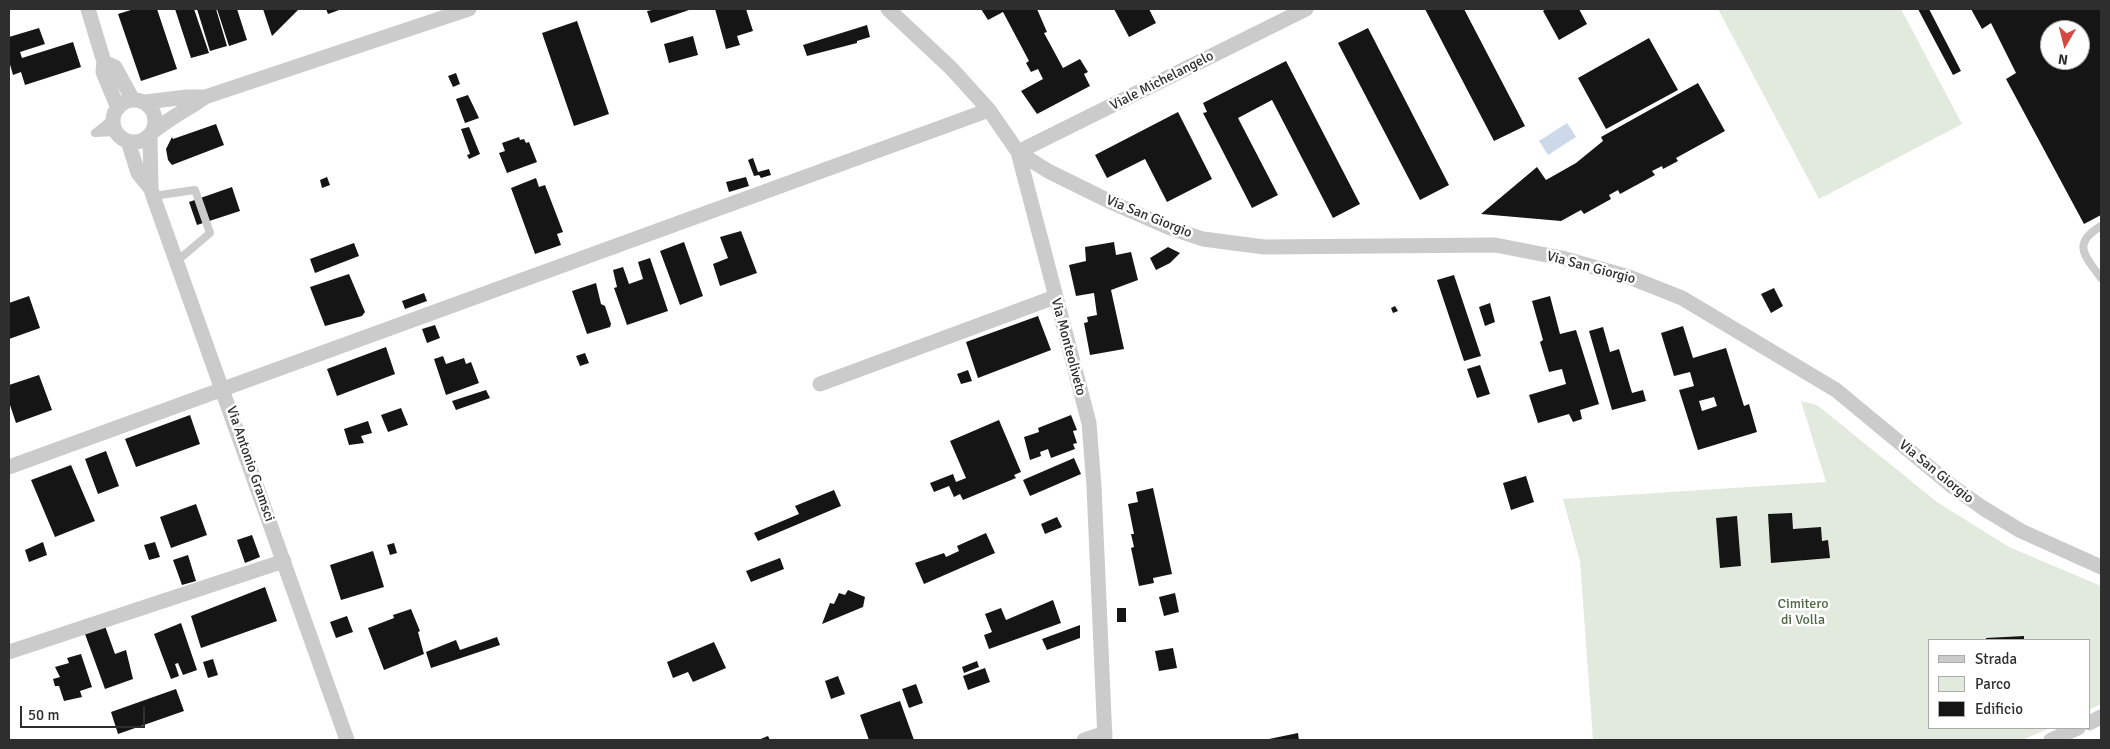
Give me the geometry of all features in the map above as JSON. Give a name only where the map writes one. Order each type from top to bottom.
[{"type":"street","name":"Via Antonio Gramsci","points":[[88,9],[104,62],[103,72],[119,125],[138,173],[152,192],[178,260],[346,740]]},
{"type":"street","points":[[205,97],[188,96],[139,101],[119,125],[144,140],[173,116],[205,97],[468,9]]},
{"type":"street","name":"Via Monteoliveto","points":[[888,9],[952,69],[990,110],[1018,152],[1088,423],[1094,486],[1105,736]]},
{"type":"street","name":"Viale Michelangelo","points":[[1018,152],[1306,9]]},
{"type":"street","name":"Via Antonio Gramsci","points":[[104,62],[115,67],[139,101],[154,112],[156,124],[152,133],[152,192]]},
{"type":"street","points":[[9,467],[990,110]]},
{"type":"street","name":"Via San Giorgio","points":[[1018,152],[1054,174],[1115,204],[1170,228],[1203,239],[1264,247],[1495,244],[1562,258],[1629,277],[1682,298],[1836,390],[1976,503],[2021,531],[2101,567]]},
{"type":"street","points":[[820,384],[1055,298]]},
{"type":"street","points":[[9,652],[284,561]]},
{"type":"street","points":[[2051,740],[2076,729]]},
{"type":"street","points":[[1084,740],[1105,736]]},
{"type":"lane","points":[[152,192],[195,190],[210,233],[178,260]]},
{"type":"lane","points":[[2101,226],[2085,238],[2083,246],[2084,253],[2101,278]]},
{"type":"green space","points":[[1718,9],[1901,9],[1962,124],[1819,199]]},
{"type":"green space","name":"Cimitero di Volla","points":[[1801,401],[1817,405],[1937,502],[2009,547],[2101,586],[2101,704],[2090,710],[2090,639],[1928,639],[1928,729],[2048,729],[2022,740],[1593,740],[1580,561],[1563,499],[1826,482]]},
{"type":"water","points":[[1567,123],[1576,137],[1548,155],[1539,141]]},
{"type":"building","points":[[134,9],[157,9],[177,69],[141,81],[118,14]]},
{"type":"building","points":[[175,9],[194,9],[209,53],[191,58]]},
{"type":"building","points":[[197,9],[216,9],[227,46],[210,51]]},
{"type":"building","points":[[217,9],[237,9],[247,40],[229,46]]},
{"type":"building","points":[[263,9],[299,9],[272,36]]},
{"type":"building","points":[[326,9],[342,9],[328,14]]},
{"type":"building","points":[[657,9],[689,10],[651,23],[647,11]]},
{"type":"building","points":[[715,9],[746,9],[753,31],[737,36],[740,45],[726,49]]},
{"type":"building","points":[[981,9],[1037,9],[1047,32],[1044,33],[1063,68],[1080,59],[1088,72],[1084,74],[1090,86],[1037,114],[1021,91],[1043,79],[1038,69],[1031,72],[1026,63],[1029,61],[1003,12],[988,20]]},
{"type":"building","points":[[1114,9],[1149,9],[1156,23],[1129,37]]},
{"type":"building","points":[[1425,9],[1464,9],[1525,126],[1494,141]]},
{"type":"building","points":[[1546,9],[1579,9],[1587,24],[1559,40],[1543,11]]},
{"type":"building","points":[[1918,9],[1929,9],[1961,71],[1953,75]]},
{"type":"building","points":[[1971,9],[2101,9],[2101,215],[2084,224],[2006,79],[2016,73],[1991,23],[1982,29]]},
{"type":"building","points":[[577,21],[609,114],[574,126],[542,33]]},
{"type":"building","points":[[867,25],[870,37],[857,41],[857,43],[807,56],[803,45]]},
{"type":"building","points":[[39,28],[45,44],[20,52],[22,58],[73,42],[81,67],[25,85],[21,72],[13,75],[9,61],[9,37]]},
{"type":"building","points":[[1368,28],[1449,185],[1420,200],[1338,43]]},
{"type":"building","points":[[693,36],[698,55],[669,63],[664,44]]},
{"type":"building","points":[[1649,38],[1678,90],[1606,129],[1578,78]]},
{"type":"building","points":[[1286,61],[1360,204],[1333,218],[1272,100],[1238,118],[1278,195],[1252,208],[1203,113],[1207,112],[1203,103]]},
{"type":"building","points":[[456,73],[460,84],[453,87],[448,76]]},
{"type":"building","points":[[1698,83],[1725,131],[1676,158],[1678,161],[1663,169],[1662,166],[1652,171],[1655,175],[1620,194],[1618,190],[1609,195],[1611,199],[1584,214],[1581,210],[1561,221],[1481,214],[1537,167],[1546,180],[1576,163],[1603,141],[1601,137]]},
{"type":"building","points":[[468,95],[479,118],[465,123],[456,99]]},
{"type":"building","points":[[1178,112],[1212,179],[1167,202],[1145,159],[1107,178],[1095,155]]},
{"type":"building","points":[[216,124],[224,145],[172,165],[168,160],[166,149],[172,137],[173,139]]},
{"type":"building","points":[[469,127],[480,154],[469,159],[467,155],[470,154],[461,129]]},
{"type":"building","points":[[519,137],[520,140],[524,139],[526,143],[529,142],[537,162],[507,173],[499,153],[505,151],[502,143]]},
{"type":"building","points":[[753,158],[758,172],[769,169],[771,175],[761,178],[759,175],[754,176],[748,160]]},
{"type":"building","points":[[327,177],[330,185],[322,188],[320,180]]},
{"type":"building","points":[[746,177],[749,186],[729,192],[726,182]]},
{"type":"building","points":[[536,178],[539,187],[545,185],[563,232],[557,234],[561,245],[535,254],[511,188]]},
{"type":"building","points":[[232,187],[240,211],[197,225],[189,202]]},
{"type":"building","points":[[741,231],[757,273],[720,286],[713,264],[728,258],[720,237]]},
{"type":"building","points":[[684,242],[703,296],[680,305],[660,251]]},
{"type":"building","points":[[1114,242],[1116,255],[1131,252],[1138,280],[1111,290],[1124,349],[1090,355],[1084,323],[1088,322],[1087,317],[1097,315],[1094,293],[1076,296],[1069,265],[1086,261],[1085,247]]},
{"type":"building","points":[[354,243],[359,256],[315,273],[310,259]]},
{"type":"building","points":[[1168,247],[1180,253],[1170,263],[1156,270],[1150,258]]},
{"type":"building","points":[[650,258],[668,311],[627,325],[614,288],[617,287],[613,270],[623,267],[629,284],[643,279],[638,262]]},
{"type":"building","points":[[349,274],[365,312],[362,316],[325,326],[310,287]]},
{"type":"building","points":[[1454,275],[1481,356],[1464,361],[1437,280]]},
{"type":"building","points":[[596,283],[601,304],[605,306],[611,324],[610,327],[587,334],[572,291]]},
{"type":"building","points":[[1774,288],[1783,306],[1771,313],[1761,294]]},
{"type":"building","points":[[424,293],[427,301],[405,309],[402,301]]},
{"type":"building","points":[[29,296],[40,328],[9,339],[9,303]]},
{"type":"building","points":[[1550,296],[1560,334],[1576,330],[1599,404],[1580,410],[1582,419],[1573,422],[1569,414],[1538,423],[1529,395],[1566,384],[1562,369],[1549,372],[1540,342],[1543,340],[1532,301]]},
{"type":"building","points":[[1490,303],[1495,322],[1485,326],[1479,307]]},
{"type":"building","points":[[1395,306],[1398,311],[1393,313],[1391,308]]},
{"type":"building","points":[[1038,316],[1051,350],[978,378],[966,342]]},
{"type":"building","points":[[435,325],[440,338],[427,343],[422,329]]},
{"type":"building","points":[[1683,326],[1693,358],[1726,348],[1744,406],[1749,404],[1757,432],[1698,450],[1679,390],[1694,386],[1690,372],[1674,376],[1661,333]],"holes":[[[1714,397],[1717,406],[1702,411],[1699,401]]]},
{"type":"building","points":[[1603,327],[1610,352],[1619,349],[1632,393],[1643,390],[1646,401],[1612,410],[1589,331]]},
{"type":"building","points":[[386,347],[395,374],[337,396],[327,369]]},
{"type":"building","points":[[585,353],[589,363],[580,366],[576,356]]},
{"type":"building","points":[[443,356],[446,364],[464,358],[466,364],[471,362],[479,383],[446,395],[434,359]]},
{"type":"building","points":[[1480,365],[1490,394],[1477,398],[1467,369]]},
{"type":"building","points":[[968,370],[972,381],[961,384],[957,374]]},
{"type":"building","points":[[39,375],[52,410],[16,423],[9,402],[9,385]]},
{"type":"building","points":[[486,390],[490,398],[456,410],[452,401]]},
{"type":"building","points":[[401,408],[408,425],[388,432],[381,415]]},
{"type":"building","points":[[190,415],[200,444],[136,467],[125,439]]},
{"type":"building","points":[[1071,415],[1077,430],[1073,431],[1077,443],[1073,444],[1075,449],[1051,458],[1048,449],[1040,452],[1041,456],[1030,460],[1024,437],[1039,432],[1038,428]]},
{"type":"building","points":[[999,420],[1021,472],[1014,475],[1016,478],[963,500],[960,494],[954,497],[949,486],[934,492],[930,483],[953,474],[956,482],[966,478],[950,441]]},
{"type":"building","points":[[368,421],[372,433],[361,436],[364,443],[349,445],[344,429]]},
{"type":"building","points":[[106,451],[119,486],[98,494],[85,459]]},
{"type":"building","points":[[1074,458],[1081,474],[1030,496],[1023,480]]},
{"type":"building","points":[[71,465],[95,521],[55,537],[31,480]]},
{"type":"building","points":[[1526,476],[1534,502],[1511,510],[1503,483]]},
{"type":"building","points":[[1153,488],[1172,574],[1153,578],[1154,583],[1139,586],[1131,548],[1134,547],[1131,534],[1134,534],[1128,504],[1138,502],[1136,492]]},
{"type":"building","points":[[834,490],[841,506],[758,541],[754,533],[799,514],[795,506]]},
{"type":"building","points":[[196,504],[207,535],[171,548],[160,517]]},
{"type":"building","points":[[1792,513],[1793,529],[1821,527],[1822,541],[1828,540],[1830,558],[1771,563],[1768,514]]},
{"type":"building","points":[[1737,516],[1741,566],[1720,568],[1716,518]]},
{"type":"building","points":[[1057,517],[1062,527],[1045,534],[1041,524]]},
{"type":"building","points":[[986,533],[995,553],[924,584],[915,563],[944,553],[946,557],[959,551],[957,546]]},
{"type":"building","points":[[252,535],[260,557],[245,563],[237,540]]},
{"type":"building","points":[[43,542],[47,555],[29,562],[25,550]]},
{"type":"building","points":[[155,542],[160,557],[149,560],[144,545]]},
{"type":"building","points":[[394,543],[397,553],[390,555],[387,545]]},
{"type":"building","points":[[373,551],[384,587],[341,600],[330,565]]},
{"type":"building","points":[[188,555],[196,581],[182,585],[173,560]]},
{"type":"building","points":[[780,558],[784,569],[751,582],[746,571]]},
{"type":"building","points":[[265,587],[277,621],[201,648],[191,616]]},
{"type":"building","points":[[848,590],[865,597],[863,607],[822,624],[830,603],[834,604],[839,593],[845,595]]},
{"type":"building","points":[[1175,593],[1179,612],[1164,616],[1159,597]]},
{"type":"building","points":[[1053,600],[1061,623],[989,649],[984,635],[992,632],[985,614],[1001,608],[1006,620]]},
{"type":"building","points":[[1117,608],[1126,608],[1126,622],[1117,622]]},
{"type":"building","points":[[411,609],[420,631],[418,632],[424,654],[384,670],[368,628],[394,618],[393,615]]},
{"type":"building","points":[[347,616],[353,632],[336,638],[330,622]]},
{"type":"building","points":[[181,623],[197,670],[183,675],[178,663],[175,664],[179,676],[171,679],[154,634]]},
{"type":"building","points":[[1080,625],[1080,638],[1047,650],[1042,639]]},
{"type":"building","points":[[105,626],[115,654],[126,650],[133,679],[105,689],[85,634]]},
{"type":"building","points":[[2024,636],[2024,639],[1986,638]]},
{"type":"building","points":[[497,637],[500,645],[431,668],[426,652],[456,640],[460,650]]},
{"type":"building","points":[[714,642],[726,668],[693,682],[688,672],[673,678],[667,662]]},
{"type":"building","points":[[1173,648],[1177,668],[1159,671],[1155,651]]},
{"type":"building","points":[[81,654],[92,687],[80,691],[82,697],[64,701],[59,686],[55,686],[53,679],[60,677],[55,667],[69,663],[67,658]]},
{"type":"building","points":[[213,659],[218,675],[208,678],[203,662]]},
{"type":"building","points":[[977,661],[979,667],[964,673],[962,667]]},
{"type":"building","points":[[985,668],[990,682],[968,690],[963,676]]},
{"type":"building","points":[[838,676],[845,694],[831,699],[825,681]]},
{"type":"building","points":[[916,684],[923,703],[909,708],[902,689]]},
{"type":"building","points":[[176,689],[184,711],[118,734],[111,712]]},
{"type":"building","points":[[900,701],[914,740],[869,740],[860,715]]},
{"type":"building","points":[[1298,733],[1299,740],[1269,740],[1269,739]]},
{"type":"building","points":[[768,736],[770,740],[758,740]]}]
